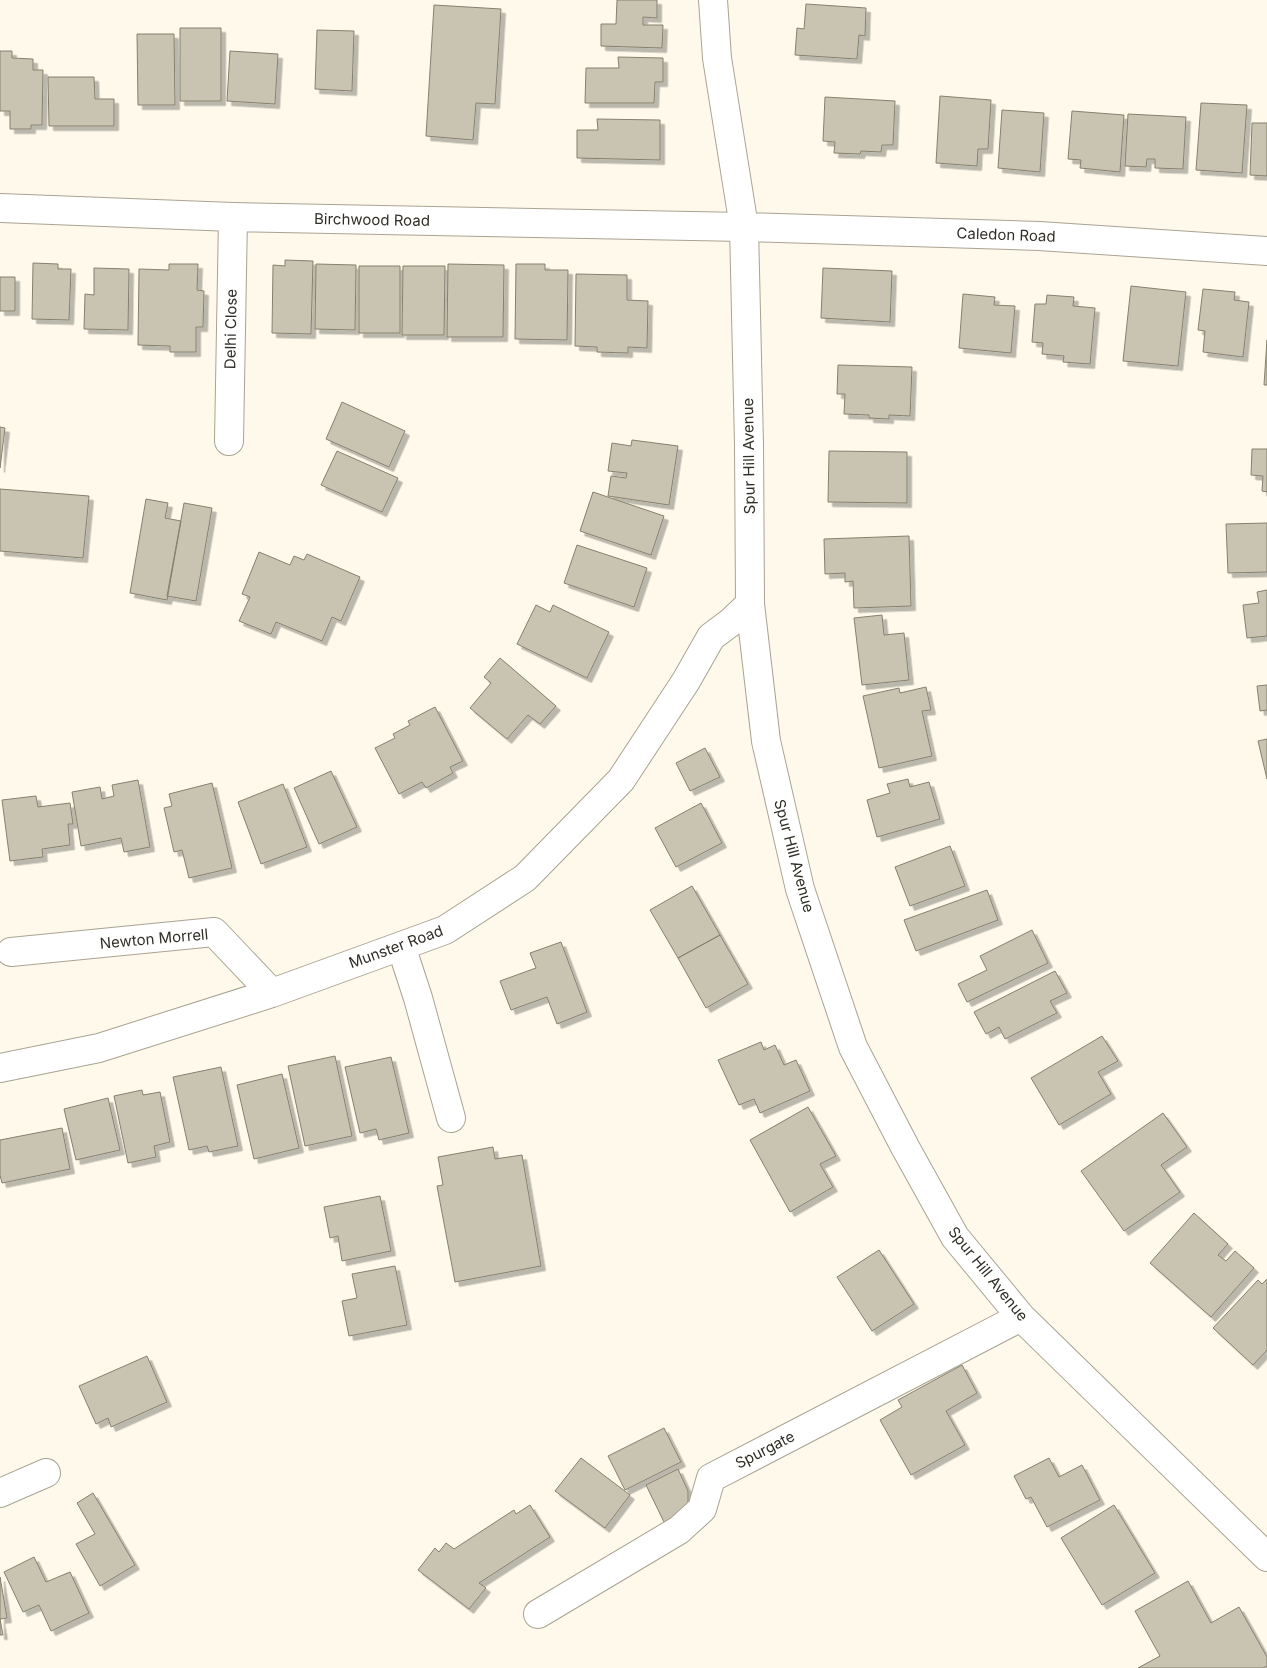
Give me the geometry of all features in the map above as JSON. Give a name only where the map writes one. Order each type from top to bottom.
[{"type":"street","name":"Spur Hill Avenue","points":[[713,0],[717,58],[744,227],[749,444],[750,604],[766,741],[800,889],[853,1047],[955,1237],[1021,1317],[1267,1558]]},
{"type":"street","name":"Birchwood Road","points":[[0,208],[233,218],[744,227]]},
{"type":"street","name":"Delhi Close","points":[[229,441],[233,218]]},
{"type":"street","name":"Caledon Road","points":[[744,227],[1039,236],[1267,251]]},
{"type":"street","name":"Munster Road","points":[[0,1068],[98,1048],[272,993],[445,930],[525,878],[620,780],[686,681],[711,637],[750,604]]},
{"type":"street","name":"Newton Morrell","points":[[11,952],[214,932],[272,993]]},
{"type":"street","points":[[401,946],[418,998],[452,1118]]},
{"type":"street","name":"Spurgate","points":[[538,1614],[679,1530],[702,1509],[711,1478],[1021,1317]]},
{"type":"street","points":[[0,1493],[46,1473]]},
{"type":"building","points":[[617,0],[657,0],[657,18],[643,17],[643,25],[663,25],[662,48],[601,46],[601,24],[616,24]]},
{"type":"building","points":[[806,4],[866,8],[865,36],[859,35],[857,59],[795,55],[797,28],[804,29]]},
{"type":"building","points":[[434,5],[501,9],[495,104],[476,103],[473,140],[426,136]]},
{"type":"building","points":[[180,28],[221,28],[221,101],[180,101]]},
{"type":"building","points":[[317,30],[354,31],[352,91],[315,89]]},
{"type":"building","points":[[137,34],[174,34],[175,105],[138,105]]},
{"type":"building","points":[[0,51],[12,51],[12,58],[33,59],[33,70],[43,70],[42,125],[31,125],[31,129],[10,129],[10,111],[0,111]]},
{"type":"building","points":[[230,51],[278,54],[275,104],[227,101]]},
{"type":"building","points":[[618,57],[663,58],[663,82],[655,82],[654,103],[585,103],[586,68],[619,68]]},
{"type":"building","points":[[48,77],[94,77],[95,99],[114,99],[114,126],[49,126]]},
{"type":"building","points":[[940,96],[991,100],[988,149],[978,149],[977,166],[936,163]]},
{"type":"building","points":[[825,97],[895,101],[893,145],[882,145],[881,152],[861,151],[860,154],[834,153],[835,142],[823,141]]},
{"type":"building","points":[[1201,103],[1247,105],[1242,173],[1196,170]]},
{"type":"building","points":[[1002,110],[1044,113],[1040,172],[998,168]]},
{"type":"building","points":[[1072,111],[1124,115],[1120,172],[1080,168],[1081,160],[1068,159]]},
{"type":"building","points":[[1128,114],[1186,117],[1183,169],[1155,168],[1155,159],[1147,159],[1146,167],[1125,166]]},
{"type":"building","points":[[597,119],[660,120],[660,160],[577,158],[577,130],[598,130]]},
{"type":"building","points":[[1252,123],[1267,123],[1267,176],[1250,175]]},
{"type":"building","points":[[285,260],[313,261],[311,334],[272,333],[273,265],[285,266]]},
{"type":"building","points":[[33,263],[58,264],[58,269],[71,269],[69,320],[32,319]]},
{"type":"building","points":[[169,264],[198,264],[197,290],[204,291],[203,327],[196,327],[196,352],[170,352],[170,346],[138,345],[139,269],[169,270]]},
{"type":"building","points":[[316,264],[356,265],[355,330],[315,329]]},
{"type":"building","points":[[448,264],[504,265],[503,337],[447,337]]},
{"type":"building","points":[[516,264],[545,264],[545,270],[568,270],[567,340],[515,339]]},
{"type":"building","points":[[359,266],[400,266],[400,333],[359,333]]},
{"type":"building","points":[[403,266],[445,266],[444,335],[402,335]]},
{"type":"building","points":[[94,268],[129,269],[128,330],[84,329],[85,294],[94,295]]},
{"type":"building","points":[[823,268],[892,271],[890,322],[821,318]]},
{"type":"building","points":[[576,274],[627,275],[627,300],[648,301],[647,348],[628,347],[628,353],[597,352],[597,347],[575,346]]},
{"type":"building","points":[[0,277],[15,277],[15,311],[0,311]]},
{"type":"building","points":[[1131,286],[1186,292],[1178,366],[1123,361]]},
{"type":"building","points":[[1203,289],[1235,292],[1234,300],[1249,302],[1243,357],[1203,352],[1205,331],[1198,330]]},
{"type":"building","points":[[963,294],[995,297],[994,305],[1015,306],[1011,353],[959,348]]},
{"type":"building","points":[[1047,295],[1074,297],[1073,306],[1095,308],[1090,364],[1063,362],[1064,356],[1042,354],[1043,343],[1032,342],[1035,304],[1046,304]]},
{"type":"building","points":[[1267,340],[1267,385],[1264,385]]},
{"type":"building","points":[[838,365],[912,367],[910,416],[889,415],[889,419],[869,418],[869,415],[844,414],[845,394],[837,394]]},
{"type":"building","points":[[342,402],[405,431],[389,467],[326,439]]},
{"type":"building","points":[[0,427],[5,428],[0,468]]},
{"type":"building","points":[[632,440],[678,446],[669,505],[608,496],[611,476],[626,478],[627,473],[608,471],[612,443],[631,446]]},
{"type":"building","points":[[1252,449],[1267,449],[1267,492],[1262,491],[1263,476],[1251,475]]},
{"type":"building","points":[[337,451],[398,478],[382,512],[321,485]]},
{"type":"building","points":[[829,451],[907,452],[907,503],[828,502]]},
{"type":"building","points":[[0,489],[89,496],[83,558],[0,551]]},
{"type":"building","points":[[593,492],[664,516],[651,555],[580,531]]},
{"type":"building","points":[[146,499],[168,503],[165,518],[181,521],[167,600],[130,593]]},
{"type":"building","points":[[184,503],[212,508],[196,601],[167,596]]},
{"type":"building","points":[[1267,523],[1267,572],[1228,573],[1226,524]]},
{"type":"building","points":[[909,536],[911,606],[854,608],[853,581],[845,582],[845,573],[825,574],[824,539]]},
{"type":"building","points":[[577,545],[647,568],[634,607],[564,583]]},
{"type":"building","points":[[259,552],[290,565],[294,556],[304,560],[307,554],[360,577],[341,621],[332,617],[322,641],[276,622],[271,634],[239,621],[250,597],[242,594]]},
{"type":"building","points":[[1267,590],[1267,636],[1247,638],[1243,605],[1259,603],[1257,592]]},
{"type":"building","points":[[536,605],[550,612],[553,605],[609,632],[587,678],[517,644]]},
{"type":"building","points":[[882,615],[884,635],[904,633],[909,680],[862,685],[854,618]]},
{"type":"building","points":[[500,658],[556,706],[540,724],[528,715],[507,739],[470,708],[491,683],[484,677]]},
{"type":"building","points":[[1267,685],[1267,710],[1260,711],[1257,686]]},
{"type":"building","points":[[926,687],[931,710],[922,711],[932,756],[879,768],[863,696],[899,688],[900,693]]},
{"type":"building","points":[[435,707],[463,761],[450,767],[453,773],[426,788],[422,782],[399,794],[375,748],[395,738],[393,734],[410,725],[408,721]]},
{"type":"building","points":[[1267,739],[1267,779],[1258,741]]},
{"type":"building","points":[[705,748],[720,777],[690,791],[676,763]]},
{"type":"building","points":[[331,771],[357,827],[319,844],[294,788]]},
{"type":"building","points":[[908,779],[910,787],[929,782],[940,819],[877,837],[867,800],[890,793],[887,784]]},
{"type":"building","points":[[138,780],[150,847],[124,852],[121,838],[81,846],[72,792],[100,787],[102,799],[114,796],[112,785]]},
{"type":"building","points":[[212,783],[232,868],[189,878],[182,850],[174,852],[164,808],[172,806],[169,794]]},
{"type":"building","points":[[283,784],[307,847],[261,864],[238,802]]},
{"type":"building","points":[[36,796],[38,807],[70,803],[73,824],[68,824],[70,845],[42,849],[43,857],[10,861],[2,800]]},
{"type":"building","points":[[701,803],[722,843],[676,867],[655,828]]},
{"type":"building","points":[[950,846],[965,886],[910,906],[895,867]]},
{"type":"building","points":[[692,886],[720,935],[678,958],[650,910]]},
{"type":"building","points":[[987,890],[998,920],[916,951],[904,920]]},
{"type":"building","points":[[1032,930],[1048,963],[967,1002],[958,984],[987,970],[980,956]]},
{"type":"building","points":[[720,935],[748,984],[706,1008],[678,958]]},
{"type":"building","points":[[561,942],[587,1012],[557,1024],[547,997],[511,1010],[500,981],[536,968],[530,953]]},
{"type":"building","points":[[1055,971],[1067,993],[1050,1001],[1057,1013],[1005,1039],[999,1027],[986,1034],[974,1012]]},
{"type":"building","points":[[1102,1036],[1118,1061],[1098,1072],[1111,1094],[1059,1125],[1031,1078]]},
{"type":"building","points":[[761,1042],[764,1050],[775,1045],[784,1065],[796,1060],[810,1091],[760,1113],[754,1099],[739,1105],[718,1060]]},
{"type":"building","points":[[335,1056],[352,1136],[305,1146],[288,1066]]},
{"type":"building","points":[[391,1057],[409,1133],[379,1140],[376,1129],[360,1133],[345,1067]]},
{"type":"building","points":[[221,1067],[238,1146],[209,1152],[207,1146],[189,1150],[173,1077]]},
{"type":"building","points":[[282,1074],[299,1148],[254,1159],[237,1085]]},
{"type":"building","points":[[142,1090],[143,1095],[160,1092],[170,1142],[154,1146],[156,1157],[128,1163],[114,1096]]},
{"type":"building","points":[[108,1098],[120,1150],[76,1160],[64,1109]]},
{"type":"building","points":[[808,1107],[836,1156],[820,1164],[833,1187],[790,1212],[750,1140]]},
{"type":"building","points":[[1163,1113],[1187,1147],[1161,1165],[1180,1192],[1124,1231],[1081,1171]]},
{"type":"building","points":[[62,1128],[70,1169],[2,1183],[0,1175],[0,1140]]},
{"type":"building","points":[[493,1147],[495,1159],[522,1155],[541,1266],[455,1282],[437,1186],[443,1185],[438,1157]]},
{"type":"building","points":[[380,1196],[391,1251],[342,1261],[338,1236],[330,1238],[324,1207]]},
{"type":"building","points":[[1194,1213],[1228,1244],[1218,1255],[1226,1261],[1235,1251],[1254,1268],[1211,1317],[1150,1263]]},
{"type":"building","points":[[879,1250],[914,1304],[872,1331],[837,1277]]},
{"type":"building","points":[[395,1266],[407,1325],[349,1336],[342,1301],[357,1298],[352,1274]]},
{"type":"building","points":[[1267,1279],[1267,1350],[1253,1365],[1213,1328],[1258,1280],[1262,1284]]},
{"type":"building","points":[[147,1356],[167,1402],[111,1427],[108,1418],[96,1424],[79,1386]]},
{"type":"building","points":[[962,1365],[977,1393],[946,1411],[965,1445],[911,1475],[880,1420],[902,1407],[898,1400]]},
{"type":"building","points":[[664,1428],[681,1462],[625,1490],[608,1456]]},
{"type":"building","points":[[581,1458],[630,1495],[605,1528],[555,1491]]},
{"type":"building","points":[[1049,1458],[1059,1477],[1082,1465],[1100,1500],[1047,1527],[1031,1497],[1026,1499],[1014,1476]]},
{"type":"building","points":[[678,1469],[688,1491],[688,1504],[681,1514],[664,1522],[646,1485]]},
{"type":"building","points":[[93,1493],[135,1565],[100,1586],[76,1544],[95,1534],[77,1503]]},
{"type":"building","points":[[530,1505],[550,1537],[479,1583],[486,1588],[469,1609],[418,1570],[435,1548],[439,1552],[446,1543],[454,1549],[514,1510],[516,1514]]},
{"type":"building","points":[[1114,1505],[1155,1573],[1102,1605],[1061,1538]]},
{"type":"building","points":[[34,1557],[46,1582],[70,1572],[89,1613],[51,1631],[39,1605],[23,1612],[4,1572]]},
{"type":"building","points":[[0,1577],[7,1618],[0,1619]]},
{"type":"building","points":[[1188,1581],[1211,1623],[1239,1607],[1267,1657],[1267,1666],[1263,1668],[1138,1668],[1160,1656],[1135,1611]]},
{"type":"building","points":[[0,1619],[3,1635],[0,1635]]}]
